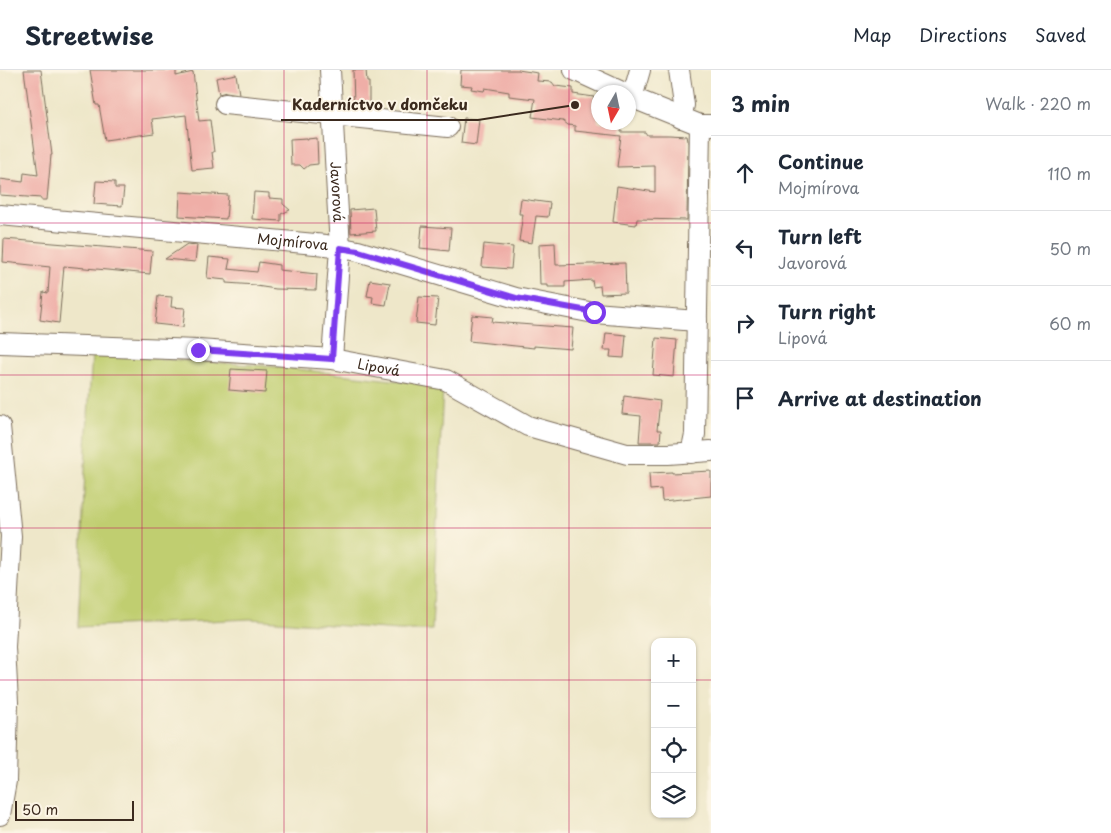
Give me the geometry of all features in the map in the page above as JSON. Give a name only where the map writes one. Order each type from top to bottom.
[{"type":"street","name":"Javorová","points":[[330,70],[340,248],[332,359]]},
{"type":"street","points":[[574,70],[606,85]]},
{"type":"street","points":[[633,85],[640,70]]},
{"type":"street","points":[[679,70],[684,105],[681,118]]},
{"type":"street","points":[[636,98],[681,118],[706,125],[702,317],[695,434],[701,452]]},
{"type":"street","points":[[225,104],[448,127]]},
{"type":"street","name":"Mojmírova","points":[[0,215],[316,244],[358,251],[516,298],[594,312],[702,317]]},
{"type":"street","name":"Lipová","points":[[0,343],[198,350],[332,359],[446,380],[528,426],[626,454],[701,452]]},
{"type":"street","points":[[0,426],[11,536],[5,646],[8,702],[6,781],[0,815]]},
{"type":"green space","points":[[92,354],[279,367],[443,386],[432,630],[399,630],[250,619],[78,627]]},
{"type":"building","points":[[24,70],[41,70],[52,155],[47,200],[0,195],[0,179],[23,182],[24,173],[38,175]]},
{"type":"building","points":[[90,70],[176,70],[176,76],[193,72],[199,121],[210,120],[214,168],[192,170],[186,115],[152,119],[154,133],[105,140]]},
{"type":"building","points":[[353,70],[366,70],[367,82],[369,82],[369,107],[354,105]]},
{"type":"building","points":[[461,70],[518,70],[538,73],[537,81],[552,82],[555,86],[573,88],[573,94],[591,97],[591,130],[621,130],[621,132],[645,132],[647,135],[687,136],[687,220],[637,219],[636,225],[613,222],[617,186],[655,192],[655,166],[617,167],[621,136],[575,131],[575,126],[568,125],[563,121],[532,117],[535,99],[509,96],[509,92],[485,88],[484,91],[471,89],[472,86],[460,85]]},
{"type":"building","points":[[236,74],[239,94],[226,92],[219,94],[216,78]]},
{"type":"building","points":[[464,118],[479,119],[476,145],[461,143]]},
{"type":"building","points":[[317,138],[318,164],[309,165],[304,169],[300,165],[291,165],[290,139]]},
{"type":"building","points":[[96,181],[115,182],[115,188],[124,188],[122,206],[94,204]]},
{"type":"building","points":[[180,192],[228,195],[226,219],[179,216]]},
{"type":"building","points":[[254,192],[269,193],[269,198],[283,199],[283,204],[290,210],[281,214],[281,221],[252,219]]},
{"type":"building","points":[[521,199],[550,203],[548,217],[536,216],[532,243],[519,241],[523,214],[519,214]]},
{"type":"building","points":[[374,208],[376,231],[351,233],[350,210]]},
{"type":"building","points":[[422,226],[451,228],[449,251],[420,248]]},
{"type":"building","points":[[4,239],[152,251],[150,274],[64,266],[59,323],[40,320],[43,292],[48,293],[50,267],[3,262]]},
{"type":"building","points":[[555,243],[556,265],[625,263],[626,293],[601,294],[600,286],[593,287],[592,280],[565,282],[565,287],[540,285],[539,244]]},
{"type":"building","points":[[187,244],[197,245],[195,262],[165,259]]},
{"type":"building","points":[[484,244],[513,247],[511,269],[482,267]]},
{"type":"building","points":[[209,257],[230,259],[228,269],[257,272],[259,262],[279,265],[279,270],[317,274],[316,290],[276,289],[256,285],[226,283],[226,280],[207,278]]},
{"type":"building","points":[[370,280],[390,283],[386,305],[372,303],[373,297],[367,296]]},
{"type":"building","points":[[158,296],[172,297],[171,307],[185,308],[183,327],[155,324]]},
{"type":"building","points":[[419,297],[438,298],[435,325],[416,323]]},
{"type":"building","points":[[472,315],[493,317],[492,322],[573,328],[571,349],[534,346],[534,348],[469,341]]},
{"type":"building","points":[[606,333],[626,335],[624,358],[610,357],[611,350],[604,350]]},
{"type":"building","points":[[656,338],[677,340],[674,377],[653,375]]},
{"type":"building","points":[[231,369],[267,371],[265,393],[229,390]]},
{"type":"building","points":[[624,396],[660,401],[657,430],[661,430],[660,442],[639,442],[641,416],[622,414]]},
{"type":"building","points":[[711,471],[711,496],[662,501],[661,489],[650,490],[649,473]]},
{"type":"place","name":"Kaderníctvo v domčeku","points":[[575,105]]},
{"type":"route","points":[[198,350],[332,359],[340,248],[358,251],[516,298],[594,312]]}]
